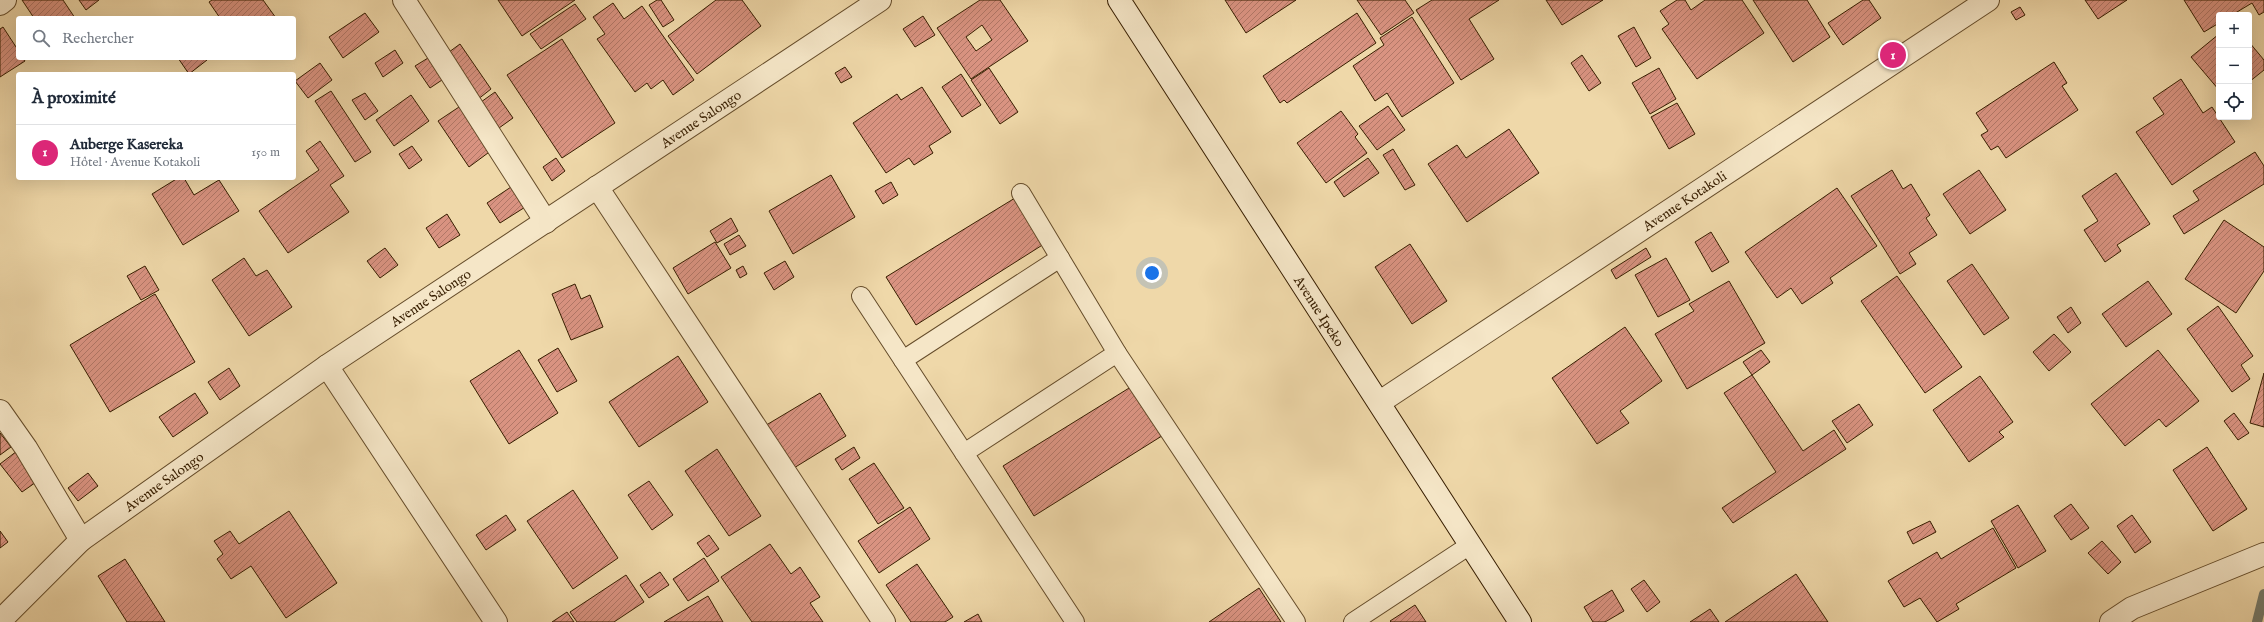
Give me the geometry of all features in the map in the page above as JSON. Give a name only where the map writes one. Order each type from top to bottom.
[{"type":"street","points":[[0,4],[6,0]]},
{"type":"street","points":[[404,0],[546,222]]},
{"type":"street","name":"Avenue Salongo","points":[[0,621],[81,540],[328,366],[880,0]]},
{"type":"street","name":"Avenue Ipeko","points":[[1119,0],[1380,402],[1520,622]]},
{"type":"street","name":"Avenue Kotakoli","points":[[1380,402],[1988,0]]},
{"type":"street","points":[[597,187],[884,622]]},
{"type":"street","points":[[328,366],[496,622]]},
{"type":"street","points":[[0,411],[26,448],[81,540]]},
{"type":"street","points":[[2111,622],[2132,608],[2264,554]]},
{"type":"lane","points":[[1021,193],[1117,353],[1296,622]]},
{"type":"lane","points":[[903,360],[1060,258]]},
{"type":"lane","points":[[861,296],[1075,622]]},
{"type":"lane","points":[[964,453],[1117,353]]},
{"type":"lane","points":[[1353,622],[1470,545]]},
{"type":"building","points":[[22,0],[63,0],[74,16],[33,16]]},
{"type":"building","points":[[79,0],[99,0],[86,10]]},
{"type":"building","points":[[212,0],[263,0],[275,16],[219,16],[209,2]]},
{"type":"building","points":[[498,0],[575,0],[522,36]]},
{"type":"building","points":[[657,0],[661,0],[674,20],[663,27],[649,5]]},
{"type":"building","points":[[716,0],[742,0],[761,26],[697,74],[668,36]]},
{"type":"building","points":[[980,0],[1000,0],[1028,41],[971,79],[937,28]],"holes":[[[982,25],[992,40],[976,51],[966,37]]]},
{"type":"building","points":[[1225,0],[1296,0],[1246,33]]},
{"type":"building","points":[[1357,0],[1405,0],[1414,13],[1381,35]]},
{"type":"building","points":[[1432,0],[1499,0],[1469,19],[1494,59],[1461,80],[1416,10]]},
{"type":"building","points":[[1546,0],[1603,0],[1562,25]]},
{"type":"building","points":[[1677,0],[1685,0],[1691,10],[1705,0],[1742,0],[1764,33],[1697,79],[1662,29],[1669,24],[1660,11]]},
{"type":"building","points":[[1753,0],[1807,0],[1830,37],[1793,62]]},
{"type":"building","points":[[1863,0],[1869,0],[1881,18],[1843,45],[1828,23]]},
{"type":"building","points":[[2085,0],[2127,0],[2098,19]]},
{"type":"building","points":[[2184,0],[2264,0],[2264,12],[2259,15],[2252,3],[2237,12],[2216,12],[2216,25],[2204,32]]},
{"type":"building","points":[[613,3],[624,19],[642,6],[694,80],[673,95],[663,80],[651,89],[647,83],[635,92],[597,39],[605,34],[593,17]]},
{"type":"building","points":[[575,4],[586,19],[541,49],[530,34]]},
{"type":"building","points":[[2020,7],[2025,15],[2016,20],[2011,12]]},
{"type":"building","points":[[365,13],[379,32],[343,58],[329,37]]},
{"type":"building","points":[[1357,13],[1376,43],[1287,103],[1284,100],[1280,103],[1263,76]]},
{"type":"building","points":[[923,16],[935,35],[915,47],[903,29]]},
{"type":"building","points":[[1412,17],[1454,83],[1402,117],[1387,93],[1375,101],[1353,66],[1384,45],[1380,38]]},
{"type":"building","points":[[3,27],[16,47],[16,60],[25,61],[0,77],[0,29]]},
{"type":"building","points":[[1634,27],[1651,58],[1636,67],[1618,36]]},
{"type":"building","points":[[2216,36],[2216,86],[2191,57]]},
{"type":"building","points":[[562,39],[615,123],[562,158],[507,75]]},
{"type":"building","points":[[460,44],[491,89],[477,100],[445,55]]},
{"type":"building","points":[[2252,46],[2264,60],[2264,70],[2252,80]]},
{"type":"building","points":[[395,50],[403,63],[383,77],[375,63]]},
{"type":"building","points":[[1582,55],[1601,83],[1589,91],[1571,63]]},
{"type":"building","points":[[428,58],[442,80],[430,88],[415,66]]},
{"type":"building","points":[[179,60],[207,60],[192,72],[188,72]]},
{"type":"building","points":[[2054,62],[2067,83],[2062,86],[2078,110],[2006,158],[1998,146],[1991,150],[1981,135],[1988,131],[1976,113]]},
{"type":"building","points":[[320,63],[332,80],[308,98],[296,80]]},
{"type":"building","points":[[845,67],[852,77],[841,83],[835,73]]},
{"type":"building","points":[[989,68],[1018,112],[1000,124],[971,80]]},
{"type":"building","points":[[1659,68],[1676,99],[1650,114],[1632,83]]},
{"type":"building","points":[[961,74],[981,105],[962,117],[942,87]]},
{"type":"building","points":[[2181,79],[2203,113],[2212,107],[2216,113],[2216,120],[2221,120],[2235,142],[2172,185],[2136,132],[2164,114],[2153,98]]},
{"type":"building","points":[[922,87],[951,132],[929,146],[933,153],[914,165],[909,158],[886,173],[853,123],[897,94],[901,100]]},
{"type":"building","points":[[331,91],[371,152],[355,162],[315,101]]},
{"type":"building","points":[[495,92],[513,118],[499,128],[481,102]]},
{"type":"building","points":[[365,93],[378,111],[365,120],[352,100]]},
{"type":"building","points":[[411,95],[429,121],[394,146],[376,120]]},
{"type":"building","points":[[1677,103],[1695,134],[1669,149],[1651,117]]},
{"type":"building","points":[[462,105],[492,150],[469,167],[438,121]]},
{"type":"building","points":[[1388,106],[1405,130],[1377,150],[1359,126]]},
{"type":"building","points":[[1341,111],[1358,134],[1355,137],[1367,153],[1326,183],[1297,143]]},
{"type":"building","points":[[1509,129],[1539,173],[1467,222],[1428,164],[1457,145],[1466,158]]},
{"type":"building","points":[[320,141],[344,176],[330,185],[349,212],[288,253],[259,211],[319,170],[306,151]]},
{"type":"building","points":[[412,146],[422,160],[409,169],[399,154]]},
{"type":"building","points":[[1393,149],[1415,185],[1405,190],[1383,155]]},
{"type":"building","points":[[2255,152],[2264,166],[2264,184],[2184,234],[2173,216],[2199,200],[2193,191]]},
{"type":"building","points":[[556,158],[565,171],[552,181],[543,167]]},
{"type":"building","points":[[1368,158],[1379,173],[1344,197],[1334,182]]},
{"type":"building","points":[[1892,170],[1903,189],[1911,184],[1930,215],[1926,218],[1937,235],[1909,253],[1916,264],[1900,274],[1851,196]]},
{"type":"building","points":[[1979,170],[2006,210],[1970,234],[1943,194]]},
{"type":"building","points":[[2116,173],[2150,224],[2117,245],[2121,251],[2105,262],[2084,230],[2098,221],[2082,196]]},
{"type":"building","points":[[831,175],[855,217],[793,254],[769,211]]},
{"type":"building","points":[[175,180],[185,180],[194,195],[219,180],[239,211],[183,245],[152,194]]},
{"type":"building","points":[[891,182],[898,195],[883,204],[875,191]]},
{"type":"building","points":[[517,183],[530,204],[500,223],[487,203]]},
{"type":"building","points":[[1837,188],[1877,246],[1830,278],[1833,283],[1802,304],[1791,288],[1777,298],[1745,252]]},
{"type":"building","points":[[1015,198],[1044,244],[916,325],[886,277]]},
{"type":"building","points":[[447,214],[460,235],[439,248],[426,228]]},
{"type":"building","points":[[731,218],[738,231],[717,243],[710,231]]},
{"type":"building","points":[[2224,220],[2264,247],[2264,271],[2236,313],[2185,279]]},
{"type":"building","points":[[1711,232],[1729,262],[1712,272],[1695,242]]},
{"type":"building","points":[[739,235],[746,246],[730,255],[724,244]]},
{"type":"building","points":[[715,242],[731,268],[688,294],[673,268]]},
{"type":"building","points":[[1410,244],[1447,301],[1412,324],[1375,267]]},
{"type":"building","points":[[385,248],[398,265],[380,278],[367,261]]},
{"type":"building","points":[[1646,248],[1651,257],[1616,279],[1611,270]]},
{"type":"building","points":[[244,258],[256,276],[267,270],[292,307],[249,336],[212,280]]},
{"type":"building","points":[[1666,258],[1690,300],[1658,317],[1635,275]]},
{"type":"building","points":[[785,261],[794,277],[774,290],[764,273]]},
{"type":"building","points":[[1972,264],[2009,318],[1984,335],[1947,281]]},
{"type":"building","points":[[145,266],[159,290],[141,300],[127,276]]},
{"type":"building","points":[[743,266],[747,274],[740,278],[736,270]]},
{"type":"building","points":[[1897,276],[1962,367],[1925,393],[1861,301]]},
{"type":"building","points":[[1729,281],[1765,343],[1687,389],[1655,334],[1694,311],[1689,304]]},
{"type":"building","points":[[2148,281],[2172,314],[2126,347],[2102,314]]},
{"type":"building","points":[[575,284],[581,299],[590,295],[603,327],[571,340],[552,294]]},
{"type":"building","points":[[155,294],[195,362],[110,412],[70,345]]},
{"type":"building","points":[[2218,306],[2253,356],[2241,365],[2250,379],[2232,392],[2187,329]]},
{"type":"building","points":[[2071,307],[2081,323],[2068,333],[2057,317]]},
{"type":"building","points":[[1625,327],[1662,381],[1620,411],[1629,423],[1597,444],[1552,378]]},
{"type":"building","points":[[2054,334],[2071,352],[2049,371],[2033,352]]},
{"type":"building","points":[[558,348],[577,381],[557,392],[538,360]]},
{"type":"building","points":[[519,350],[558,413],[509,444],[470,381]]},
{"type":"building","points":[[1761,350],[1770,362],[1752,375],[1743,362]]},
{"type":"building","points":[[2158,350],[2199,401],[2166,427],[2159,419],[2125,446],[2091,404]]},
{"type":"building","points":[[678,356],[708,402],[639,447],[609,402]]},
{"type":"building","points":[[229,368],[240,386],[220,400],[208,382]]},
{"type":"building","points":[[2264,373],[2264,427],[2250,423]]},
{"type":"building","points":[[1752,375],[1803,451],[1834,430],[1846,449],[1733,523],[1722,508],[1776,472],[1724,393]]},
{"type":"building","points":[[1980,376],[2013,422],[1999,432],[2004,437],[1969,462],[1933,410]]},
{"type":"building","points":[[1134,385],[1165,434],[1034,516],[1003,466]]},
{"type":"building","points":[[195,393],[208,413],[173,437],[159,417]]},
{"type":"building","points":[[820,393],[846,436],[789,471],[763,427]]},
{"type":"building","points":[[1859,404],[1873,425],[1847,443],[1832,421]]},
{"type":"building","points":[[2234,413],[2249,433],[2238,440],[2224,421]]},
{"type":"building","points":[[0,433],[11,447],[0,455]]},
{"type":"building","points":[[854,447],[860,458],[842,470],[835,459]]},
{"type":"building","points":[[2207,447],[2247,509],[2213,531],[2173,470]]},
{"type":"building","points":[[717,449],[761,516],[729,536],[685,471]]},
{"type":"building","points":[[17,451],[39,480],[22,492],[0,464]]},
{"type":"building","points":[[874,463],[904,508],[878,524],[849,479]]},
{"type":"building","points":[[88,473],[98,486],[78,501],[68,488]]},
{"type":"building","points":[[649,481],[673,515],[652,530],[628,495]]},
{"type":"building","points":[[573,490],[618,558],[573,589],[527,521]]},
{"type":"building","points":[[2071,504],[2089,528],[2071,540],[2054,516]]},
{"type":"building","points":[[2018,505],[2046,551],[2018,568],[1991,521]]},
{"type":"building","points":[[910,507],[930,539],[879,573],[858,541]]},
{"type":"building","points":[[289,511],[337,583],[286,618],[251,566],[231,579],[217,559],[223,554],[214,541],[230,531],[239,544]]},
{"type":"building","points":[[506,515],[516,530],[486,550],[476,535]]},
{"type":"building","points":[[2132,515],[2151,542],[2135,553],[2117,526]]},
{"type":"building","points":[[1930,521],[1936,532],[1913,544],[1907,532]]},
{"type":"building","points":[[1993,528],[2016,568],[1956,604],[1959,609],[1937,622],[1920,598],[1904,607],[1888,581],[1937,552],[1941,559]]},
{"type":"building","points":[[0,531],[8,542],[0,548]]},
{"type":"building","points":[[709,535],[719,549],[707,557],[697,543]]},
{"type":"building","points":[[2102,541],[2121,562],[2108,574],[2088,553]]},
{"type":"building","points":[[770,544],[791,574],[800,567],[820,597],[810,603],[823,622],[752,622],[721,577]]},
{"type":"building","points":[[704,558],[719,581],[688,601],[673,579]]},
{"type":"building","points":[[125,559],[165,622],[127,622],[98,576]]},
{"type":"building","points":[[917,564],[953,617],[945,622],[911,622],[886,585]]},
{"type":"building","points":[[660,572],[669,585],[649,598],[640,585]]},
{"type":"building","points":[[1796,574],[1828,622],[1725,622]]},
{"type":"building","points":[[626,575],[644,602],[614,622],[577,622],[570,612]]},
{"type":"building","points":[[1644,580],[1660,602],[1647,612],[1631,589]]},
{"type":"building","points":[[1259,588],[1281,622],[1209,622]]},
{"type":"building","points":[[1612,590],[1624,611],[1605,622],[1593,622],[1584,607]]},
{"type":"building","points":[[708,596],[723,622],[664,622]]},
{"type":"building","points":[[1415,605],[1426,622],[1390,621]]},
{"type":"building","points":[[1710,609],[1719,622],[1690,622]]},
{"type":"building","points":[[567,612],[574,622],[552,622]]},
{"type":"building","points":[[978,614],[982,622],[964,622]]},
{"type":"waterway","points":[[2257,622],[2264,594]]},
{"type":"place","name":"Auberge Kasereka","points":[[1893,55]]}]
